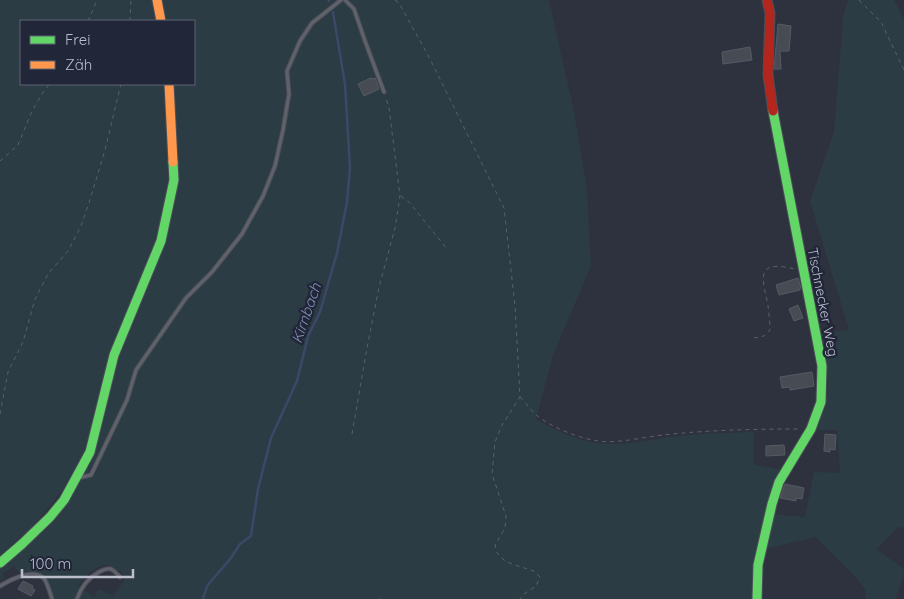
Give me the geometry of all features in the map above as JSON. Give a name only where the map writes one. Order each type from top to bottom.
[{"type":"street","points":[[157,0],[161,20]]},
{"type":"street","name":"Tischnecker Weg","points":[[757,599],[758,565],[772,504],[779,482],[811,429],[821,402],[822,366],[774,121],[768,76],[770,13],[767,0]]},
{"type":"street","points":[[0,563],[50,517],[64,500],[90,452],[114,355],[161,240],[174,180],[169,85]]},
{"type":"lane","points":[[75,478],[91,475],[127,400],[136,370],[186,298],[212,272],[242,234],[263,196],[275,166],[289,94],[287,71],[300,41],[312,23],[341,0]]},
{"type":"lane","points":[[345,0],[354,9],[384,92]]},
{"type":"lane","points":[[77,599],[82,587],[91,576],[102,570],[108,568],[114,570],[120,577]]},
{"type":"lane","points":[[0,586],[25,575],[36,574],[45,580],[52,599]]},
{"type":"path","points":[[88,20],[96,0]]},
{"type":"path","points":[[130,20],[131,0]]},
{"type":"path","points":[[395,0],[399,3],[429,57],[504,208],[515,306],[520,396],[534,414],[554,427],[598,441],[608,442],[694,432],[811,429]]},
{"type":"path","points":[[859,0],[880,22],[904,70]]},
{"type":"path","points":[[0,161],[18,145],[32,111],[49,85]]},
{"type":"path","points":[[0,414],[8,372],[23,342],[35,299],[48,274],[68,251],[81,226],[105,150],[121,85]]},
{"type":"path","points":[[352,434],[366,348],[377,296],[395,228],[400,196],[389,108],[384,92]]},
{"type":"path","points":[[400,196],[410,202],[447,249]]},
{"type":"path","points":[[754,338],[764,336],[770,330],[768,304],[763,280],[767,269],[772,266],[803,270]]},
{"type":"path","points":[[520,396],[502,425],[495,442],[492,474],[506,516],[505,528],[496,545],[497,553],[505,561],[534,570],[540,577],[536,586],[520,599]]},
{"type":"shaded area","points":[[0,0],[549,0],[573,107],[587,191],[591,266],[553,355],[536,419],[570,436],[589,442],[608,444],[688,435],[754,432],[753,464],[782,470],[756,599],[52,599],[46,580],[40,574],[35,572],[20,573],[14,566],[2,574],[5,577],[0,581],[0,568],[47,528],[73,496],[61,492],[32,527],[0,555]],"holes":[[[103,565],[111,566],[124,576],[121,586],[113,596],[99,589],[94,597],[78,586],[95,569]]]},
{"type":"shaded area","points":[[848,0],[894,0],[904,19],[904,528],[898,527],[876,549],[904,569],[895,599],[866,599],[865,589],[852,573],[816,537],[765,549],[773,514],[805,517],[814,472],[840,473],[837,430],[817,430],[826,404],[828,386],[821,333],[849,330],[810,201],[834,131],[843,17]]},
{"type":"building","points":[[778,24],[791,26],[789,51],[780,51],[781,69],[774,69]]},
{"type":"building","points":[[750,47],[752,60],[723,64],[722,52]]},
{"type":"building","points":[[375,78],[379,89],[364,96],[358,84]]},
{"type":"building","points":[[798,278],[800,290],[779,295],[776,285]]},
{"type":"building","points":[[798,305],[803,318],[794,321],[789,309]]},
{"type":"building","points":[[812,372],[814,386],[790,390],[790,387],[782,388],[780,377]]},
{"type":"building","points":[[825,434],[836,435],[835,450],[830,449],[830,452],[824,451]]},
{"type":"building","points":[[784,445],[785,455],[766,456],[766,446]]},
{"type":"building","points":[[785,484],[804,488],[802,499],[796,498],[796,501],[780,498]]},
{"type":"building","points":[[23,581],[33,586],[32,588],[35,590],[31,596],[18,589]]},
{"type":"waterway","name":"Kirnbach","points":[[203,599],[207,586],[231,558],[240,544],[251,536],[258,489],[271,438],[297,381],[308,336],[320,312],[337,253],[347,202],[350,168],[345,84],[333,12]]},
{"type":"traffic: fast","points":[[757,599],[758,565],[779,482],[811,429],[821,402],[822,366],[773,111]]},
{"type":"traffic: fast","points":[[0,563],[50,517],[64,500],[90,452],[114,355],[161,241],[174,180],[173,162]]},
{"type":"traffic: slow","points":[[157,0],[161,20]]},
{"type":"traffic: slow","points":[[169,85],[173,162]]},
{"type":"traffic: jam","points":[[767,0],[770,13],[768,75],[773,111]]}]
